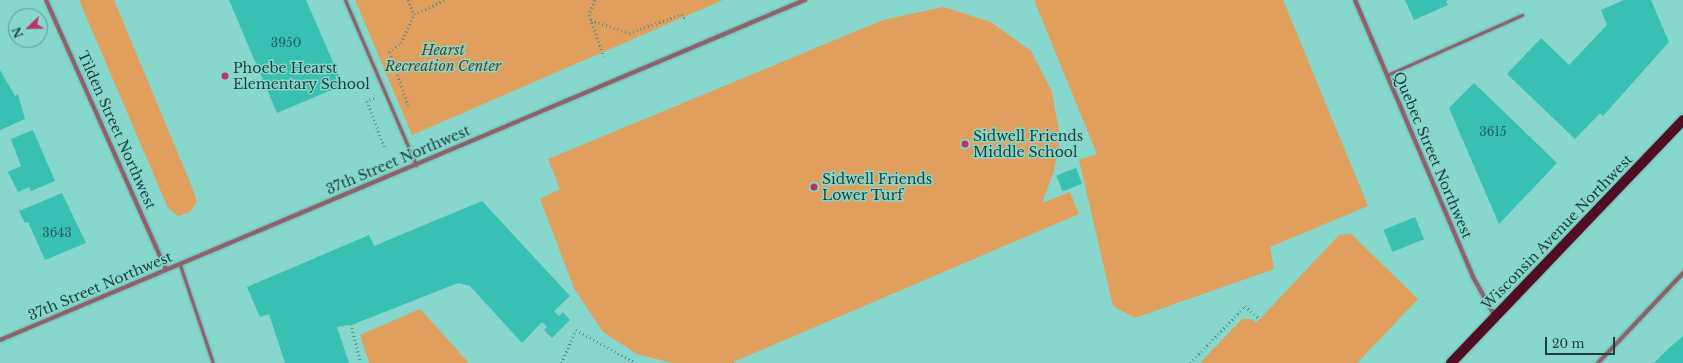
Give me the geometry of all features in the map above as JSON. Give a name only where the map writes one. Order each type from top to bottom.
[{"type":"main road","name":"Wisconsin Avenue Northwest","points":[[1450,363],[1683,120]]},
{"type":"street","name":"Tilden Street Northwest","points":[[46,0],[166,270]]},
{"type":"street","name":"37th Street Northwest","points":[[0,340],[805,0]]},
{"type":"street","name":"Quebec Street Northwest","points":[[1356,0],[1473,277],[1495,316]]},
{"type":"street","points":[[1598,363],[1683,273]]},
{"type":"lane","points":[[345,0],[416,164]]},
{"type":"lane","points":[[1387,75],[1522,15]]},
{"type":"lane","points":[[180,265],[213,363]]},
{"type":"path","points":[[408,0],[414,14]]},
{"type":"path","points":[[408,106],[390,52],[401,43],[414,14],[445,0]]},
{"type":"path","points":[[595,0],[589,15],[604,56]]},
{"type":"path","points":[[590,20],[629,33],[682,14],[686,21]]},
{"type":"path","points":[[376,97],[367,101],[385,148]]},
{"type":"path","points":[[1190,363],[1245,306],[1260,320]]},
{"type":"path","points":[[351,324],[361,363]]},
{"type":"path","points":[[561,363],[576,330],[636,363]]},
{"type":"green space","points":[[79,0],[114,0],[194,192],[197,202],[190,212],[178,216],[168,208]]},
{"type":"green space","name":"Hearst Recreation Center","points":[[355,0],[723,0],[412,135]]},
{"type":"green space","points":[[1034,0],[1283,0],[1368,206],[1270,247],[1274,269],[1135,318],[1113,306],[1079,160],[1097,154]]},
{"type":"green space","points":[[943,7],[991,22],[1031,51],[1052,92],[1060,138],[1054,171],[1042,203],[1070,192],[1079,214],[731,363],[672,363],[637,354],[603,332],[574,288],[540,199],[560,189],[548,159],[883,20]]},
{"type":"green space","points":[[1351,234],[1418,299],[1357,363],[1200,363],[1242,319],[1252,319],[1256,323],[1339,235]]},
{"type":"green space","points":[[420,309],[469,363],[369,363],[360,335]]},
{"type":"building","points":[[229,0],[306,0],[343,85],[277,113]]},
{"type":"building","points":[[1405,0],[1448,0],[1446,1],[1448,5],[1414,20]]},
{"type":"building","points":[[1624,0],[1651,0],[1669,42],[1603,116],[1600,113],[1575,139],[1507,74],[1541,38],[1569,65],[1607,25],[1601,10]]},
{"type":"building","points":[[0,70],[15,96],[18,94],[25,119],[0,130]]},
{"type":"building","points":[[1474,83],[1557,163],[1499,224],[1449,108]]},
{"type":"building","points":[[33,130],[55,181],[31,191],[29,187],[18,192],[8,172],[21,166],[11,139]]},
{"type":"building","points":[[1076,168],[1082,184],[1062,191],[1056,176]]},
{"type":"building","points":[[62,193],[86,243],[45,260],[28,222],[25,223],[19,211]]},
{"type":"building","points":[[482,201],[570,296],[554,311],[559,316],[563,312],[570,320],[552,338],[544,330],[547,327],[542,322],[522,343],[470,286],[458,283],[354,324],[337,327],[349,363],[285,363],[269,314],[260,317],[247,287],[369,235],[374,246]]},
{"type":"building","points":[[1415,217],[1424,239],[1392,252],[1383,230]]},
{"type":"building","points":[[1683,336],[1683,363],[1654,363],[1669,348]]},
{"type":"place","name":"Phoebe Hearst Elementary School","points":[[225,76]]},
{"type":"place","name":"Sidwell Friends Middle School","points":[[965,144]]},
{"type":"place","name":"Sidwell Friends Lower Turf","points":[[814,187]]}]
